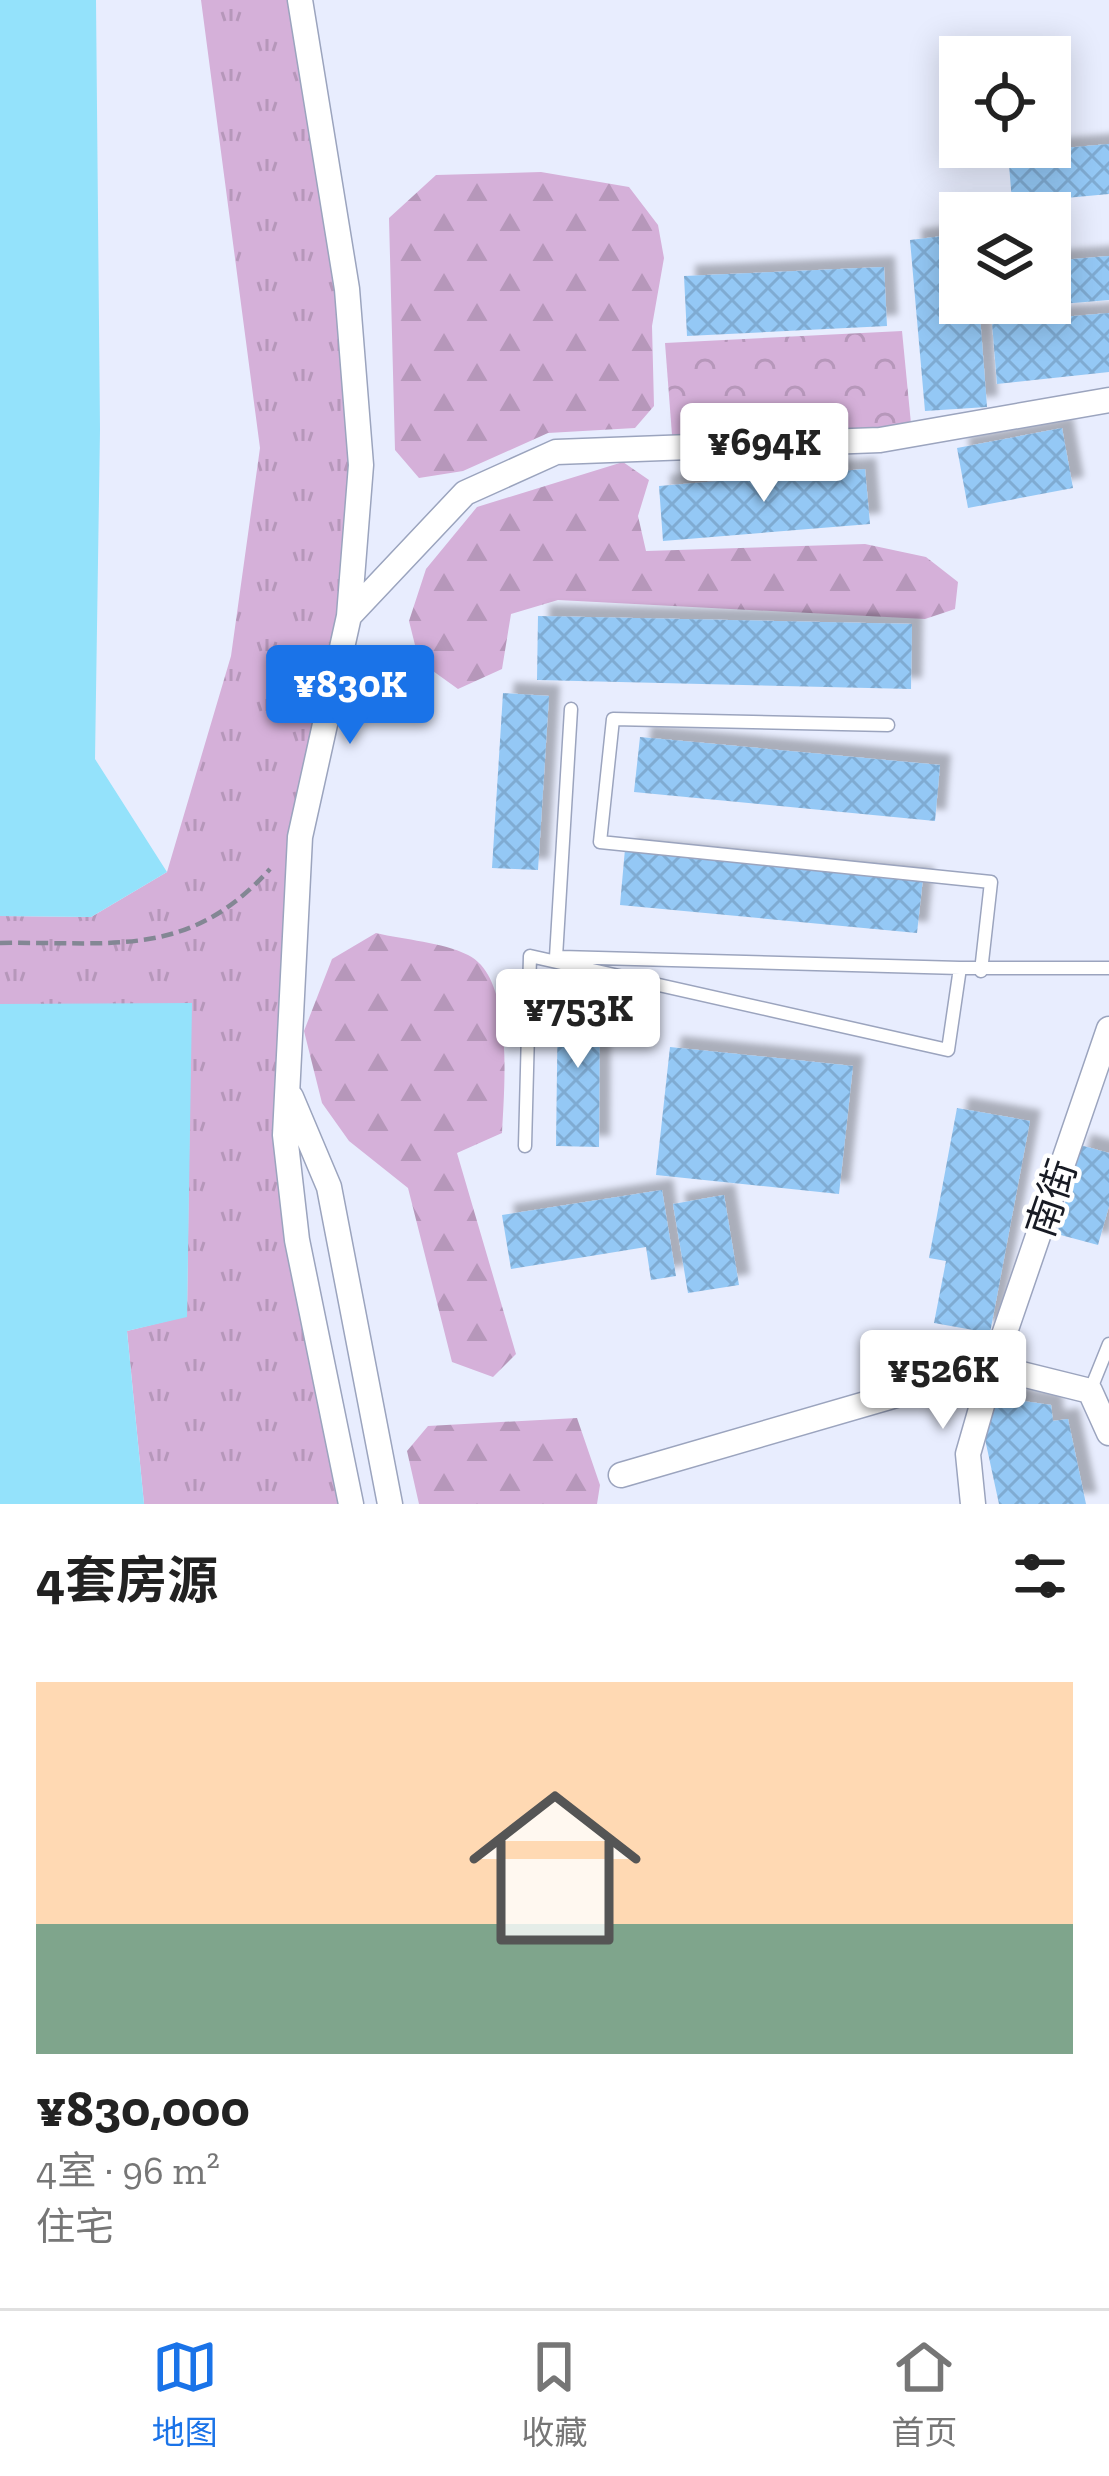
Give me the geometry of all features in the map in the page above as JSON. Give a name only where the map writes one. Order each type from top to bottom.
[{"type":"street","points":[[301,0],[347,289],[361,465],[349,616],[300,837],[285,1136],[297,1240],[352,1502]]},
{"type":"street","points":[[349,616],[466,493],[556,452],[880,440],[1109,400]]},
{"type":"street","name":"南街","points":[[973,1504],[968,1454],[993,1367],[1109,1029]]},
{"type":"street","points":[[288,1089],[328,1187],[390,1504]]},
{"type":"street","points":[[621,1475],[993,1367],[1090,1391],[1109,1432]]},
{"type":"lane","points":[[556,957],[571,709]]},
{"type":"lane","points":[[888,724],[613,719],[600,842],[991,882],[981,971]]},
{"type":"lane","points":[[530,956],[981,971],[1109,968]]},
{"type":"lane","points":[[530,956],[948,1050],[960,968]]},
{"type":"lane","points":[[525,1146],[530,956]]},
{"type":"lane","points":[[1090,1391],[1109,1344]]},
{"type":"path","points":[[0,944],[163,940],[199,928],[238,905],[300,837]]},
{"type":"green space","points":[[201,0],[300,0],[361,465],[349,616],[300,837],[285,1135],[351,1504],[144,1504],[127,1331],[187,1316],[191,1004],[0,1004],[0,916],[91,917],[167,872],[231,656],[260,448]]},
{"type":"green space","points":[[541,172],[629,187],[658,225],[664,258],[652,326],[654,406],[635,428],[548,433],[463,471],[419,478],[395,450],[389,218],[436,175]]},
{"type":"green space","points":[[902,331],[912,434],[673,448],[665,343]]},
{"type":"green space","points":[[623,462],[649,480],[638,516],[646,551],[865,544],[926,557],[958,582],[955,609],[925,619],[558,600],[511,614],[502,669],[458,689],[419,661],[409,621],[426,569],[477,507]]},
{"type":"green space","points":[[376,933],[468,955],[483,967],[500,1010],[505,1063],[502,1133],[457,1153],[516,1354],[493,1377],[452,1362],[408,1188],[349,1141],[322,1103],[304,1031],[332,959]]},
{"type":"green space","points":[[577,1418],[600,1485],[597,1504],[419,1504],[407,1451],[428,1426]]},
{"type":"water","points":[[0,0],[96,0],[100,430],[95,759],[167,872],[91,917],[0,916]]},
{"type":"water","points":[[192,1003],[187,1317],[127,1331],[144,1504],[0,1504],[0,1004]]},
{"type":"building","points":[[1109,144],[1109,194],[1071,198],[1071,192],[1011,192],[1009,168],[1071,168],[1071,147]]},
{"type":"building","points":[[939,237],[939,324],[981,324],[987,407],[925,411],[910,240]]},
{"type":"building","points":[[1109,256],[1109,300],[1071,303],[1071,259]]},
{"type":"building","points":[[884,267],[887,326],[687,336],[684,276]]},
{"type":"building","points":[[1109,313],[1109,372],[997,384],[992,324],[1071,324],[1071,316]]},
{"type":"building","points":[[1062,428],[1073,488],[968,508],[957,448]]},
{"type":"building","points":[[865,469],[870,524],[663,541],[659,486]]},
{"type":"building","points":[[538,616],[912,624],[911,689],[537,680]]},
{"type":"building","points":[[503,693],[549,696],[538,870],[492,868]]},
{"type":"building","points":[[640,737],[940,765],[935,821],[634,792]]},
{"type":"building","points":[[625,849],[923,878],[917,933],[620,905]]},
{"type":"building","points":[[558,995],[600,995],[599,1147],[556,1146]]},
{"type":"building","points":[[670,1047],[853,1066],[839,1194],[656,1175]]},
{"type":"building","points":[[957,1108],[1030,1121],[990,1333],[934,1323],[946,1261],[929,1258]]},
{"type":"building","points":[[1080,1145],[1109,1153],[1109,1206],[1098,1245],[1057,1234]]},
{"type":"building","points":[[662,1190],[676,1276],[651,1280],[646,1247],[511,1269],[502,1215]]},
{"type":"building","points":[[724,1195],[739,1285],[688,1293],[673,1204]]},
{"type":"building","points":[[995,1397],[1051,1405],[1053,1421],[1068,1419],[1086,1504],[999,1504],[985,1439]]}]
